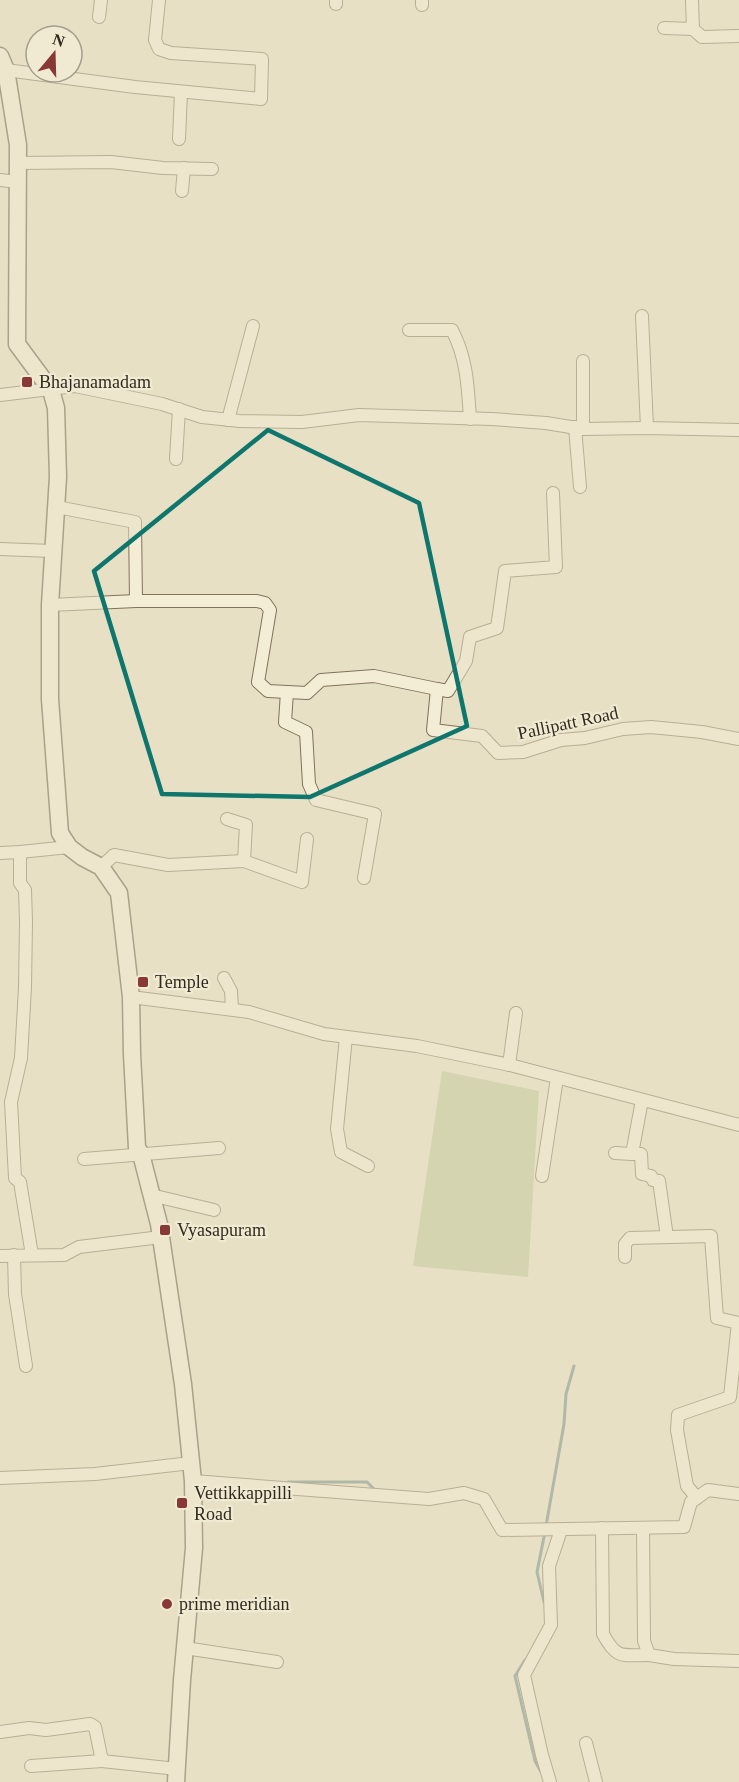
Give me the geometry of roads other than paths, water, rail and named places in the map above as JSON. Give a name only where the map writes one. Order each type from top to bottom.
[{"type":"main road","points":[[3,63],[18,146],[17,344],[51,390],[56,408],[58,477],[50,605],[50,699],[60,834],[69,847],[101,867],[118,893],[131,997],[137,1148],[141,1154],[161,1237],[183,1384],[191,1463],[194,1548],[176,1775]]},
{"type":"street","points":[[99,17],[101,0]]},
{"type":"street","points":[[3,63],[181,92],[261,99],[262,59],[171,53],[159,49],[156,40],[159,0]]},
{"type":"street","points":[[692,0],[693,29]]},
{"type":"street","points":[[664,28],[693,29],[702,37],[739,36]]},
{"type":"street","points":[[179,139],[181,92]]},
{"type":"street","points":[[18,163],[111,162],[212,169]]},
{"type":"street","points":[[182,191],[184,168]]},
{"type":"street","points":[[0,180],[18,182]]},
{"type":"street","points":[[642,316],[647,428]]},
{"type":"street","points":[[228,420],[253,326]]},
{"type":"street","points":[[409,330],[452,330],[466,368],[470,418]]},
{"type":"street","points":[[580,487],[579,428],[583,361]]},
{"type":"street","points":[[0,395],[75,386],[112,392],[202,417],[228,420],[302,422],[359,415],[470,418],[546,423],[579,428],[739,430]]},
{"type":"street","points":[[176,459],[179,409]]},
{"type":"street","points":[[50,605],[136,601],[257,601],[265,603],[270,610],[258,682],[268,691],[307,693],[321,680],[374,676],[448,691],[466,661],[470,637],[497,628],[505,571],[555,567],[553,493]]},
{"type":"street","points":[[57,507],[135,522],[136,601]]},
{"type":"street","points":[[0,549],[52,551]]},
{"type":"street","name":"Pallipatt Road","points":[[436,689],[433,730],[482,736],[498,753],[523,752],[561,740],[585,738],[623,729],[651,727],[702,732],[739,739]]},
{"type":"street","points":[[288,692],[285,722],[306,732],[309,784],[316,800],[375,814],[364,878]]},
{"type":"street","points":[[227,819],[246,825],[244,861]]},
{"type":"street","points":[[101,867],[114,855],[168,865],[244,861],[302,882],[307,839]]},
{"type":"street","points":[[0,853],[69,847]]},
{"type":"street","points":[[20,852],[20,883],[25,890],[25,987],[21,1058],[11,1102],[15,1178],[20,1182],[32,1255]]},
{"type":"street","points":[[224,978],[231,991],[232,1009]]},
{"type":"street","points":[[131,997],[249,1012],[324,1034],[417,1047],[509,1065],[739,1125]]},
{"type":"street","points":[[509,1065],[516,1013]]},
{"type":"street","points":[[346,1036],[337,1129],[341,1152],[368,1166]]},
{"type":"street","points":[[542,1176],[557,1078]]},
{"type":"street","points":[[632,1154],[642,1100]]},
{"type":"street","points":[[84,1159],[219,1148]]},
{"type":"street","points":[[615,1153],[641,1154],[642,1174],[651,1176],[653,1180],[659,1182],[667,1237]]},
{"type":"street","points":[[152,1195],[214,1210]]},
{"type":"street","points":[[625,1257],[624,1244],[630,1239],[711,1236],[717,1318],[738,1323],[730,1397],[678,1415],[677,1430],[687,1486],[697,1498]]},
{"type":"street","points":[[0,1256],[64,1255],[79,1247],[161,1237]]},
{"type":"street","points":[[14,1256],[15,1294],[26,1366]]},
{"type":"street","points":[[0,1478],[148,1469],[191,1463]]},
{"type":"street","points":[[192,1481],[429,1499],[464,1493],[484,1499],[502,1530],[684,1527],[691,1502],[708,1490],[739,1494]]},
{"type":"street","points":[[602,1528],[603,1634],[610,1648],[620,1655],[739,1661]]},
{"type":"street","points":[[643,1528],[644,1641],[649,1655]]},
{"type":"street","points":[[550,1782],[524,1675],[551,1625],[549,1566],[561,1530]]},
{"type":"street","points":[[185,1648],[277,1662]]},
{"type":"street","points":[[0,1732],[29,1728],[46,1730],[90,1724],[95,1727],[102,1761]]},
{"type":"street","points":[[586,1743],[596,1782]]},
{"type":"street","points":[[31,1766],[102,1761],[176,1775]]},
{"type":"waterway","points":[[546,1526],[564,1424],[566,1394],[574,1366]]},
{"type":"waterway","points":[[288,1482],[367,1482],[376,1491]]},
{"type":"waterway","points":[[544,1602],[537,1572],[545,1532]]},
{"type":"waterway","points":[[525,1660],[515,1676],[535,1761],[541,1772]]},
{"type":"place","name":"Bhajanamadam","points":[[27,382]]},
{"type":"place","name":"Temple","points":[[143,982]]},
{"type":"place","name":"Vyasapuram","points":[[165,1230]]},
{"type":"place","name":"Vettikkappilli Road","points":[[182,1503]]},
{"type":"place","name":"prime meridian","points":[[167,1604]]}]
